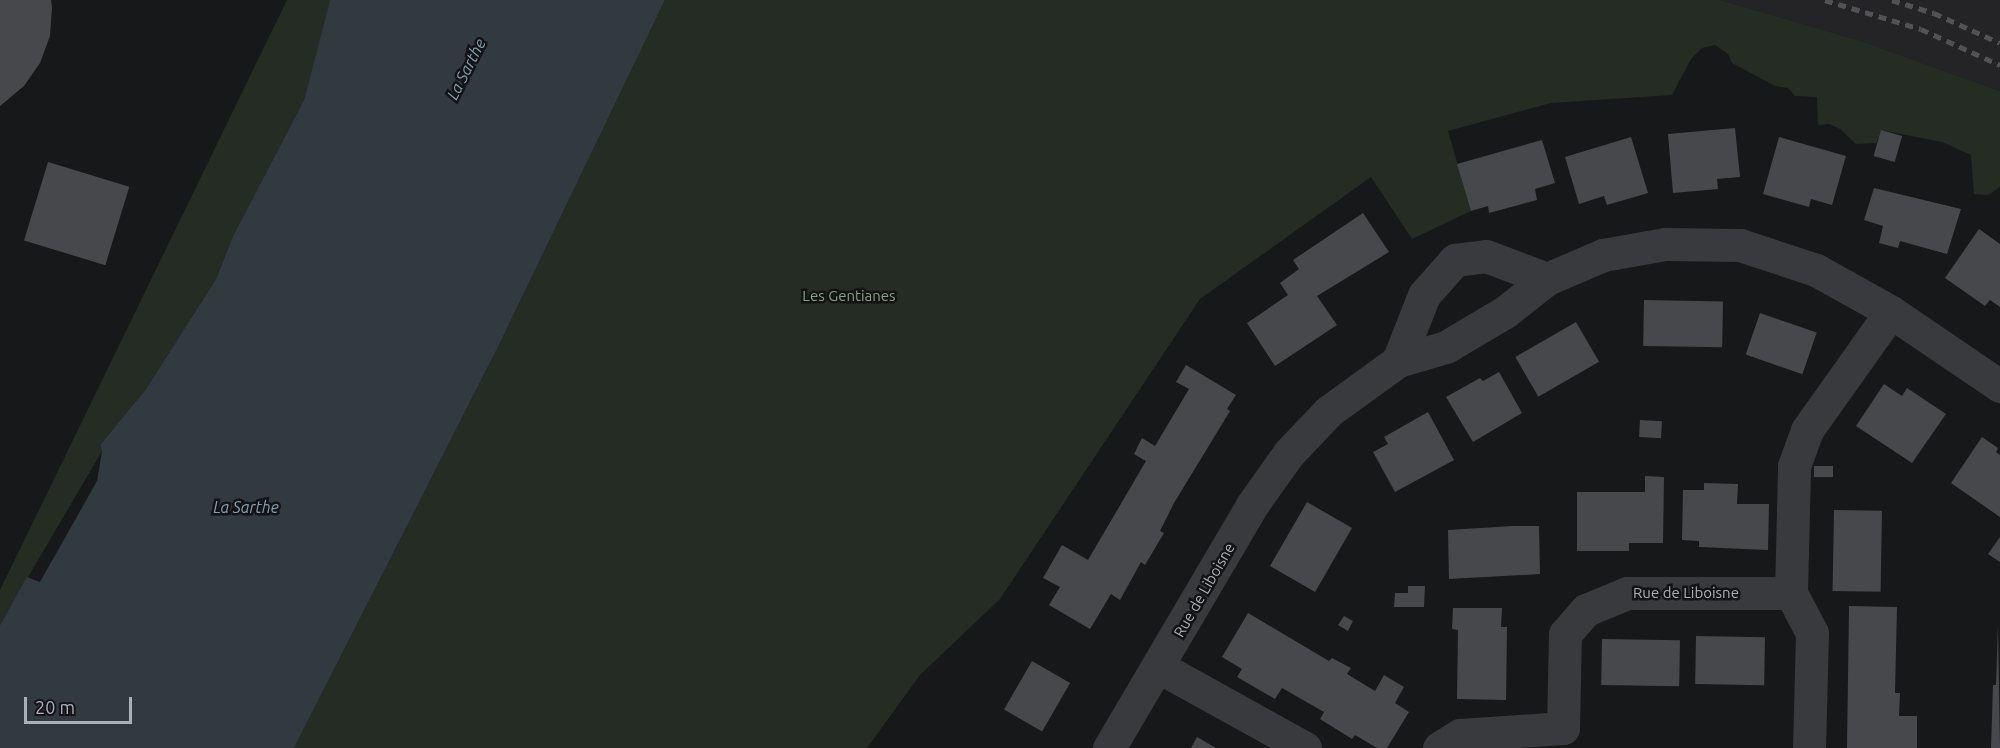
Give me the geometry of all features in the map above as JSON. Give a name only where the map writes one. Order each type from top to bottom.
[{"type":"street","name":"Rue de Liboisne","points":[[1109,748],[1159,667],[1252,505],[1289,453],[1329,411],[1398,361],[1446,347],[1505,312],[1547,279],[1603,255],[1665,244],[1740,245],[1816,270],[1891,312],[2000,386]]},
{"type":"street","points":[[1398,361],[1424,295],[1455,260],[1486,256],[1547,279]]},
{"type":"street","points":[[1809,748],[1812,633],[1791,593],[1794,466],[1807,430],[1891,312]]},
{"type":"street","name":"Rue de Liboisne","points":[[1439,748],[1460,735],[1563,728],[1565,633],[1587,610],[1627,593],[1791,593]]},
{"type":"street","points":[[1159,667],[1305,748]]},
{"type":"shaded area","points":[[1720,0],[2000,0],[2000,91],[1861,41]]},
{"type":"green space","points":[[287,0],[330,0],[304,100],[233,236],[216,279],[146,389],[100,445],[102,451],[0,625],[0,590]]},
{"type":"green space","name":"Les Gentianes","points":[[665,0],[1720,0],[1861,41],[2000,91],[2000,187],[1988,195],[1974,194],[1971,155],[1942,142],[1881,130],[1877,143],[1856,144],[1840,129],[1829,124],[1818,125],[1817,97],[1795,96],[1788,88],[1775,86],[1732,63],[1728,54],[1715,45],[1702,48],[1691,59],[1672,95],[1551,103],[1448,131],[1471,211],[1412,239],[1371,177],[1200,299],[1000,599],[920,675],[867,748],[294,748],[500,343]]},
{"type":"water","name":"La Sarthe","points":[[330,0],[665,0],[500,343],[294,748],[0,748],[0,625],[27,577],[40,582],[97,481],[102,451],[100,445],[146,389],[216,279],[233,236],[304,100]]},
{"type":"building","points":[[0,0],[51,0],[52,8],[50,36],[40,63],[24,86],[0,106]]},
{"type":"building","points":[[1735,128],[1740,177],[1717,179],[1718,189],[1673,193],[1668,134]]},
{"type":"building","points":[[1881,130],[1902,136],[1895,162],[1874,156]]},
{"type":"building","points":[[1631,137],[1648,193],[1607,205],[1604,196],[1579,204],[1565,157]]},
{"type":"building","points":[[1779,137],[1846,156],[1832,205],[1811,199],[1809,207],[1763,194]]},
{"type":"building","points":[[1542,140],[1555,183],[1535,189],[1537,200],[1489,213],[1488,206],[1471,211],[1457,164]]},
{"type":"building","points":[[48,162],[129,187],[105,265],[24,240]]},
{"type":"building","points":[[1874,188],[1961,209],[1947,254],[1900,241],[1898,248],[1879,243],[1883,226],[1864,220]]},
{"type":"building","points":[[1363,213],[1389,252],[1317,296],[1337,325],[1275,366],[1247,323],[1288,295],[1280,283],[1299,269],[1293,260]]},
{"type":"building","points":[[1979,229],[2000,244],[2000,307],[1990,300],[1985,306],[1945,278]]},
{"type":"building","points":[[1644,300],[1723,301],[1722,347],[1643,346]]},
{"type":"building","points":[[1760,313],[1817,333],[1802,374],[1746,355]]},
{"type":"building","points":[[1576,322],[1599,362],[1538,397],[1515,357]]},
{"type":"building","points":[[1186,365],[1236,395],[1227,409],[1230,411],[1174,503],[1160,531],[1164,533],[1145,565],[1141,562],[1120,600],[1111,594],[1090,629],[1049,605],[1060,587],[1043,578],[1062,545],[1088,560],[1146,461],[1134,454],[1142,438],[1155,446],[1189,389],[1176,382]]},
{"type":"building","points":[[1499,372],[1522,413],[1473,442],[1446,397],[1480,378],[1483,381]]},
{"type":"building","points":[[1884,384],[1902,396],[1907,388],[1946,414],[1912,463],[1856,426]]},
{"type":"building","points":[[1428,412],[1454,460],[1395,492],[1373,452],[1388,444],[1384,437]]},
{"type":"building","points":[[1640,420],[1662,421],[1661,438],[1639,437]]},
{"type":"building","points":[[1982,437],[1998,448],[1996,452],[2000,455],[2000,517],[1951,483]]},
{"type":"building","points":[[1814,466],[1833,466],[1833,477],[1814,477]]},
{"type":"building","points":[[1645,476],[1664,477],[1663,543],[1629,543],[1629,551],[1577,551],[1577,492],[1645,492]]},
{"type":"building","points":[[1704,483],[1738,484],[1737,504],[1769,504],[1768,550],[1699,547],[1699,541],[1682,540],[1683,490],[1704,490]]},
{"type":"building","points":[[1307,502],[1352,528],[1315,592],[1270,566]]},
{"type":"building","points":[[1834,510],[1882,511],[1881,592],[1833,591]]},
{"type":"building","points":[[1539,526],[1540,574],[1449,579],[1448,530]]},
{"type":"building","points":[[2000,537],[2000,562],[1988,554]]},
{"type":"building","points":[[1408,586],[1425,586],[1424,607],[1394,607],[1395,593],[1408,593]]},
{"type":"building","points":[[1849,606],[1897,607],[1895,693],[1900,693],[1899,716],[1917,716],[1917,748],[1847,748]]},
{"type":"building","points":[[1453,608],[1502,608],[1501,627],[1507,627],[1506,700],[1457,699],[1458,630],[1452,629]]},
{"type":"building","points":[[1248,613],[1329,661],[1332,658],[1351,668],[1347,674],[1375,691],[1384,675],[1404,687],[1395,703],[1409,712],[1387,748],[1377,748],[1355,735],[1352,739],[1320,719],[1324,712],[1282,688],[1275,699],[1237,677],[1242,669],[1222,657]]},
{"type":"building","points":[[1344,616],[1353,621],[1348,631],[1338,625]]},
{"type":"building","points":[[1998,624],[2000,748],[1991,748],[1993,685],[1996,685]]},
{"type":"building","points":[[1696,636],[1765,637],[1764,685],[1695,684]]},
{"type":"building","points":[[1602,639],[1680,640],[1679,686],[1601,685]]},
{"type":"building","points":[[1032,661],[1070,683],[1042,731],[1004,709]]},
{"type":"building","points":[[1197,737],[1216,748],[1191,748]]},
{"type":"railway","points":[[1825,0],[1921,29],[2000,65]]},
{"type":"railway","points":[[1892,0],[1934,13],[2000,43]]}]
